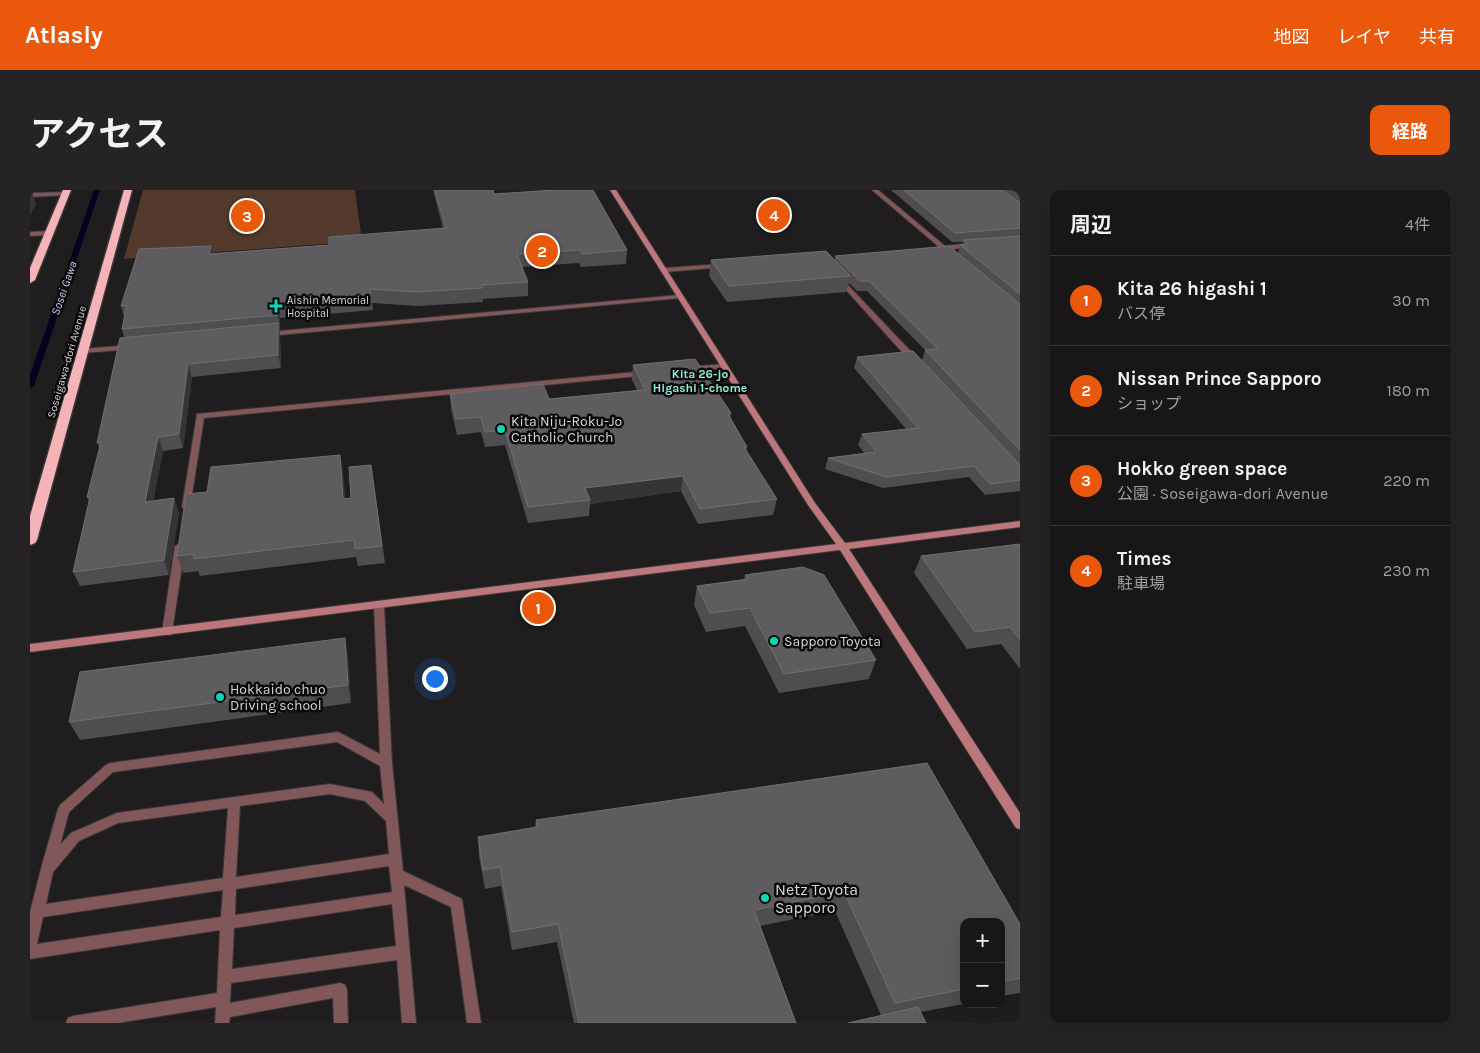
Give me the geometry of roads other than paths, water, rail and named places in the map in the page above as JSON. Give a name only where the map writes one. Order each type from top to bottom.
[{"type":"highway","name":"Soseigawa-dori Avenue","points":[[30,540],[128,190]]},
{"type":"highway","points":[[30,279],[66,191]]},
{"type":"street","points":[[613,190],[812,505],[843,547],[1020,824]]},
{"type":"street","points":[[875,190],[951,254]]},
{"type":"street","points":[[30,195],[66,191]]},
{"type":"street","points":[[30,234],[49,233]]},
{"type":"street","points":[[933,248],[983,245]]},
{"type":"street","points":[[665,270],[731,265]]},
{"type":"street","points":[[832,272],[920,366]]},
{"type":"street","points":[[260,335],[679,297]]},
{"type":"street","points":[[82,351],[142,346]]},
{"type":"street","points":[[676,370],[724,366]]},
{"type":"street","points":[[185,513],[200,416],[657,372]]},
{"type":"street","points":[[30,648],[1020,524]]},
{"type":"street","points":[[167,632],[182,532]]},
{"type":"street","points":[[379,605],[386,763],[409,1023]]},
{"type":"street","points":[[30,947],[47,869],[64,809],[110,768],[338,737],[386,763]]},
{"type":"street","points":[[47,869],[75,837],[117,818],[330,789],[368,796],[392,819]]},
{"type":"street","points":[[223,1011],[234,802]]},
{"type":"street","points":[[37,912],[395,859]]},
{"type":"street","points":[[397,875],[458,903],[474,1023]]},
{"type":"street","points":[[30,952],[399,897]]},
{"type":"street","points":[[225,978],[403,952]]},
{"type":"street","points":[[74,1023],[223,1011],[340,990],[341,1023]]},
{"type":"waterway","name":"Sosei Gawa","points":[[30,386],[97,190]]},
{"type":"place","name":"Times","points":[[774,215]]},
{"type":"place","name":"Hokko green space","points":[[247,216]]},
{"type":"place","name":"Nissan Prince Sapporo","points":[[542,251]]},
{"type":"place","name":"Aishin Memorial Hospital","points":[[276,306]]},
{"type":"place","name":"Kita Niju-Roku-Jo Catholic Church","points":[[501,429]]},
{"type":"place","name":"Kita 26 higashi 1","points":[[538,608]]},
{"type":"place","name":"Sapporo Toyota","points":[[774,641]]},
{"type":"place","name":"Hokkaido chuo Driving school","points":[[220,697]]},
{"type":"place","name":"Netz Toyota Sapporo","points":[[765,898]]},
{"type":"district","name":"Kita 26-jo Higashi 1-chome","points":[[700,381]]}]
